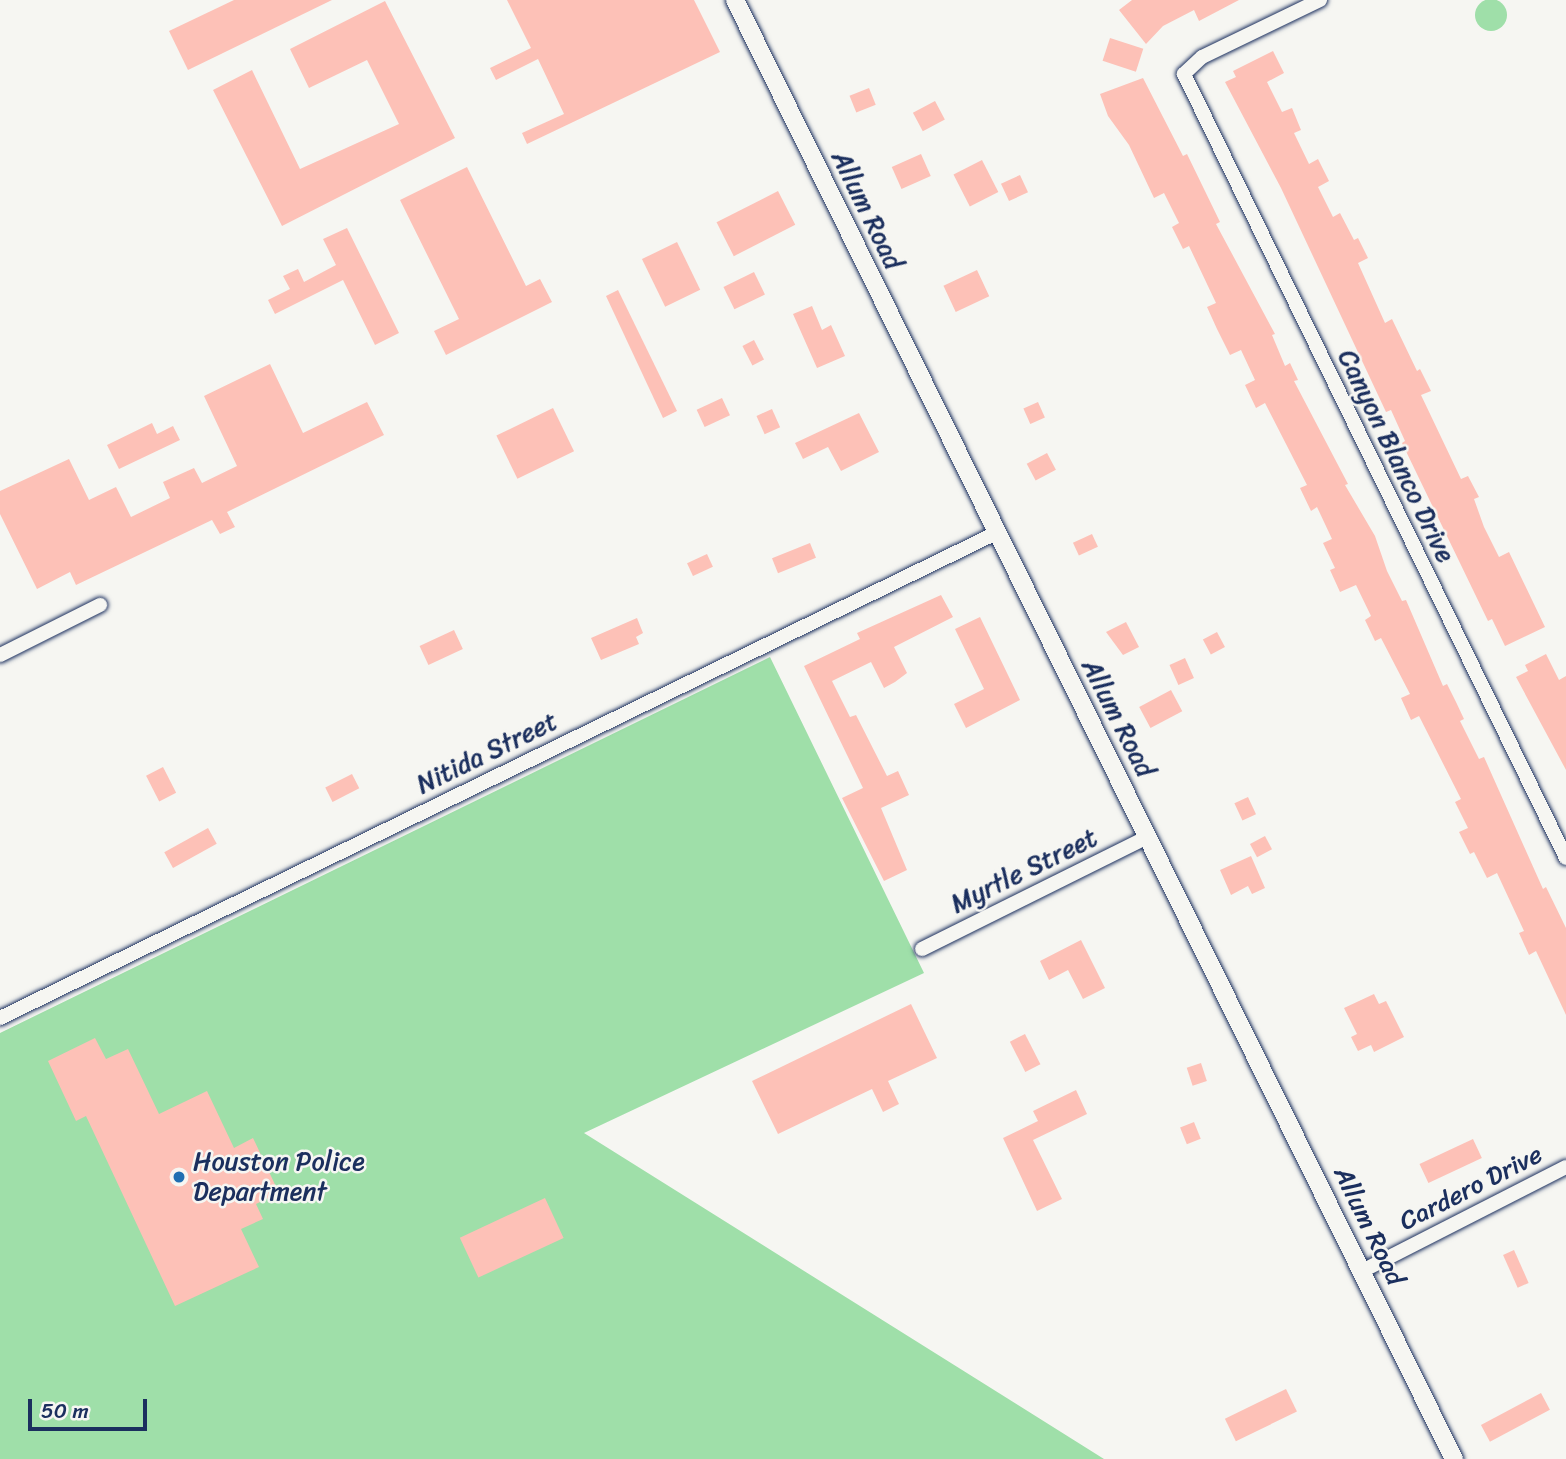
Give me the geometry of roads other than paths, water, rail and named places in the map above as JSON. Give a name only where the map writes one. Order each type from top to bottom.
[{"type":"street","name":"Allum Road","points":[[735,0],[1454,1459]]},
{"type":"street","name":"Canyon Blanco Drive","points":[[1320,0],[1202,57],[1184,74],[1566,858]]},
{"type":"street","name":"Nitida Street","points":[[0,1018],[996,533]]},
{"type":"street","points":[[0,655],[100,606]]},
{"type":"street","name":"Myrtle Street","points":[[922,949],[1148,837]]},
{"type":"street","name":"Cardero Drive","points":[[1362,1271],[1566,1167]]},
{"type":"place","name":"Houston Police Department","points":[[179,1177]]}]
